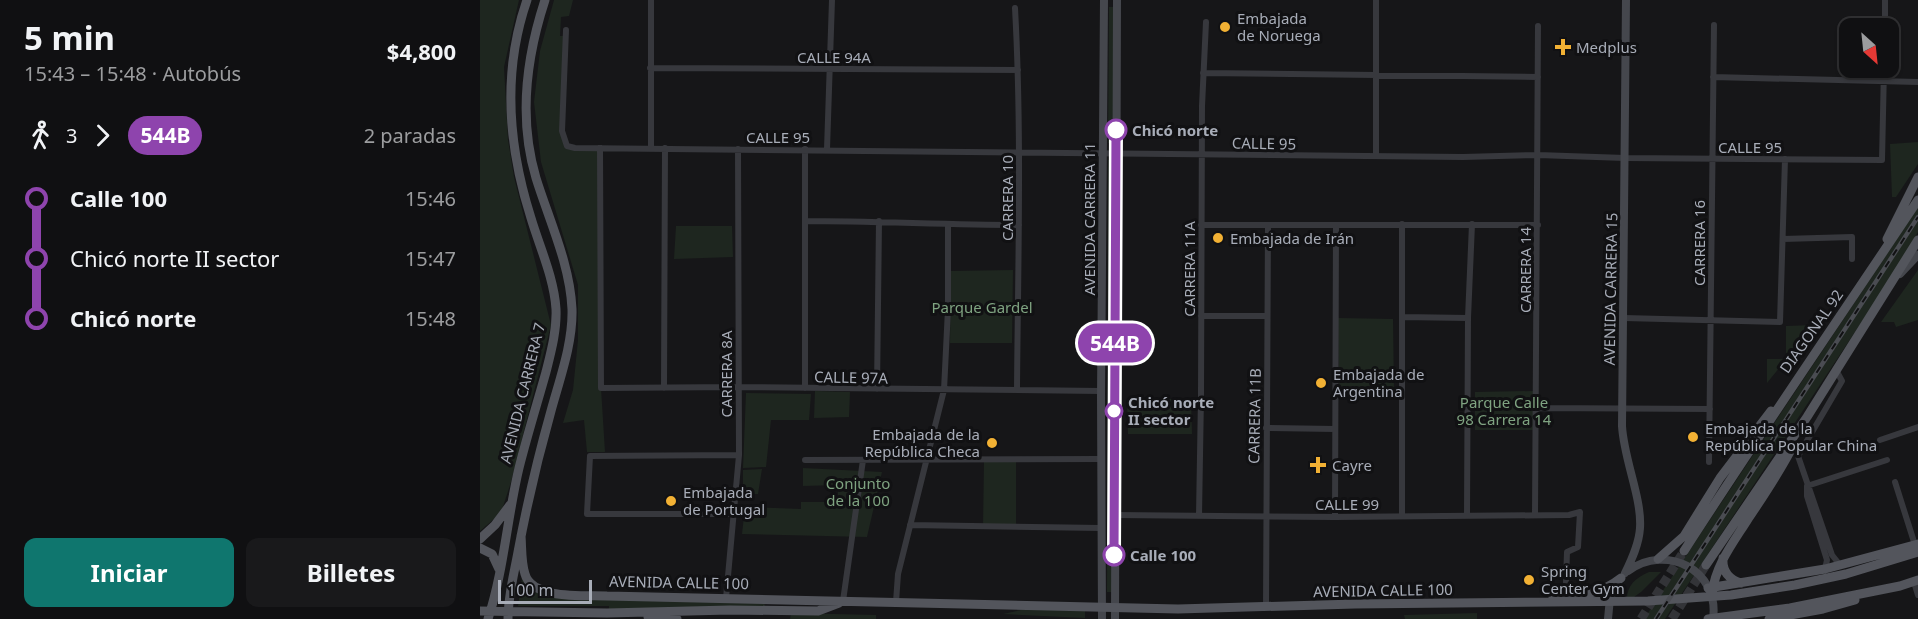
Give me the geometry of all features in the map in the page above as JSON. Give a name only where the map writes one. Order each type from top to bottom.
[{"type":"main road","name":"AVENIDA CARRERA 7","points":[[489,619],[500,572],[511,503],[548,363],[556,320],[556,302],[551,280],[525,200],[513,140],[511,68],[516,38],[527,0]]},
{"type":"main road","points":[[508,619],[510,591],[526,509],[565,363],[572,319],[566,272],[535,176],[525,118],[527,75],[545,0]]},
{"type":"main road","name":"AVENIDA CARRERA 11","points":[[1102,619],[1104,0]]},
{"type":"main road","name":"AVENIDA CARRERA 11","points":[[1115,619],[1117,0]]},
{"type":"main road","name":"AVENIDA CARRERA 15","points":[[1608,619],[1610,598],[1636,548],[1640,526],[1636,495],[1624,451],[1622,409],[1626,0]]},
{"type":"main road","points":[[1874,266],[1899,211],[1918,177]]},
{"type":"main road","name":"DIAGONAL 92","points":[[1684,551],[1729,480],[1760,438],[1791,386],[1918,200]]},
{"type":"main road","points":[[1706,565],[1807,417],[1918,240]]},
{"type":"main road","points":[[1895,279],[1918,255]]},
{"type":"main road","points":[[1658,559],[1684,536],[1720,478],[1791,386]]},
{"type":"main road","points":[[1713,619],[1711,591],[1723,558],[1784,466],[1807,417]]},
{"type":"main road","points":[[1784,466],[1798,456]]},
{"type":"main road","points":[[480,539],[495,525],[511,503]]},
{"type":"main road","name":"AVENIDA CALLE 100","points":[[521,536],[524,572],[529,582],[539,591],[607,596],[1188,609],[1355,604],[1648,601],[1707,597],[1795,585],[1871,567],[1917,547]]},
{"type":"main road","points":[[1711,591],[1840,566],[1917,547]]},
{"type":"main road","points":[[480,548],[492,554],[500,572]]},
{"type":"main road","points":[[1723,558],[1724,570],[1730,577],[1739,582],[1749,583]]},
{"type":"main road","points":[[1355,604],[1469,598],[1581,596],[1598,592],[1642,562],[1658,559],[1678,562],[1690,567],[1701,576],[1711,591]]},
{"type":"main road","points":[[1769,619],[1830,607],[1916,581]]},
{"type":"main road","points":[[1707,619],[1782,610],[1900,586]]},
{"type":"main road","points":[[770,610],[786,600]]},
{"type":"main road","name":"AVENIDA CALLE 100","points":[[480,611],[607,613],[770,610],[788,615],[818,611],[843,601]]},
{"type":"main road","name":"AVENIDA CALLE 100","points":[[607,613],[677,619]]},
{"type":"street","points":[[651,0],[651,148]]},
{"type":"street","points":[[827,149],[832,0]]},
{"type":"street","points":[[1376,0],[1376,156]]},
{"type":"street","points":[[1885,0],[1885,18]]},
{"type":"street","name":"CARRERA 10","points":[[1015,8],[1019,152],[1017,389]]},
{"type":"street","name":"CARRERA 11A","points":[[1198,516],[1203,73],[1206,22]]},
{"type":"street","name":"CARRERA 16","points":[[1709,462],[1714,25]]},
{"type":"street","name":"CARRERA 14","points":[[1535,515],[1538,26]]},
{"type":"street","name":"CALLE 95","points":[[566,30],[562,131],[567,146],[575,148],[1376,156],[1539,155],[1882,160],[1884,81]]},
{"type":"street","name":"CALLE 94A","points":[[650,68],[1018,70]]},
{"type":"street","points":[[1203,73],[1538,77]]},
{"type":"street","points":[[1713,77],[1918,82]]},
{"type":"street","name":"CALLE 97A","points":[[600,148],[601,388],[738,387],[1101,391]]},
{"type":"street","points":[[664,388],[665,148]]},
{"type":"street","name":"CARRERA 8A","points":[[726,598],[739,456],[738,149]]},
{"type":"street","points":[[805,149],[805,388]]},
{"type":"street","points":[[1624,318],[1780,322],[1785,159]]},
{"type":"street","points":[[805,221],[1019,225]]},
{"type":"street","points":[[877,389],[879,221]]},
{"type":"street","points":[[1402,224],[1402,516]]},
{"type":"street","points":[[1467,515],[1468,318],[1472,224]]},
{"type":"street","points":[[896,602],[896,581],[944,390],[948,309],[948,225]]},
{"type":"street","points":[[1201,225],[1538,225]]},
{"type":"street","name":"CARRERA 11B","points":[[1266,607],[1268,225]]},
{"type":"street","points":[[1335,517],[1336,225]]},
{"type":"street","points":[[1783,239],[1852,237],[1852,259]]},
{"type":"street","points":[[1201,316],[1268,316]]},
{"type":"street","points":[[1402,317],[1468,318]]},
{"type":"street","points":[[1825,569],[1827,560],[1798,456],[1842,381],[1835,370]]},
{"type":"street","points":[[1537,408],[1710,409]]},
{"type":"street","points":[[1880,440],[1918,427]]},
{"type":"street","points":[[1266,428],[1335,429]]},
{"type":"street","points":[[734,514],[587,514],[590,456],[739,456]]},
{"type":"street","points":[[805,460],[1101,459]]},
{"type":"street","points":[[843,601],[863,460]]},
{"type":"street","points":[[1807,486],[1887,460]]},
{"type":"street","points":[[1895,482],[1917,547]]},
{"type":"street","points":[[1807,486],[1812,494],[1832,555],[1840,566]]},
{"type":"street","name":"CALLE 99","points":[[1115,515],[1335,517],[1569,515],[1580,512],[1578,547],[1567,552],[1566,582]]},
{"type":"street","points":[[910,525],[1101,528]]},
{"type":"street","points":[[1916,581],[1918,595]]},
{"type":"green space","points":[[480,0],[519,0],[504,67],[508,140],[514,177],[551,325],[501,513],[480,531]]},
{"type":"green space","points":[[554,0],[573,0],[569,16],[561,17],[560,36],[566,36],[562,131],[567,146],[600,148],[601,388],[605,452],[587,452],[584,420],[563,423],[573,390],[578,340],[578,285],[541,162],[534,102],[540,51]]},
{"type":"green space","points":[[1109,7],[1115,7],[1114,143],[1108,143]]},
{"type":"green space","points":[[1918,142],[1918,164],[1896,197],[1892,197],[1890,144]]},
{"type":"green space","points":[[1108,160],[1114,160],[1113,592],[1107,592]]},
{"type":"green space","points":[[1918,207],[1918,232],[1898,267],[1665,619],[1644,619]]},
{"type":"green space","points":[[676,226],[732,226],[733,257],[674,259]]},
{"type":"green space","name":"Parque Gardel","points":[[1013,270],[1012,343],[950,343],[951,271]]},
{"type":"green space","points":[[1918,270],[1918,320],[1896,327],[1894,322],[1881,322]]},
{"type":"green space","points":[[1338,318],[1393,319],[1394,391],[1339,391]]},
{"type":"green space","points":[[1814,325],[1767,383],[1767,359],[1786,359],[1786,326]]},
{"type":"green space","points":[[815,391],[850,392],[849,417],[814,418]]},
{"type":"green space","name":"Parque Calle 98 Carrera 14","points":[[1533,391],[1533,430],[1475,430],[1475,392]]},
{"type":"green space","points":[[746,393],[811,394],[809,420],[771,420],[766,467],[743,468]]},
{"type":"green space","points":[[1127,399],[1191,399],[1192,434],[1128,434]]},
{"type":"green space","points":[[984,461],[1016,461],[1016,527],[983,528]]},
{"type":"green space","name":"Conjunto de la 100","points":[[803,468],[882,472],[867,537],[742,534],[745,507],[801,509],[801,502],[838,502],[838,485],[803,486]]},
{"type":"green space","points":[[762,469],[758,494],[743,494],[743,470]]},
{"type":"green space","points":[[1649,572],[1661,572],[1627,602],[1628,591],[1632,583]]},
{"type":"green space","points":[[522,578],[528,587],[538,593],[764,603],[765,606],[609,609],[609,606],[518,606]]},
{"type":"green space","points":[[1021,610],[1085,610],[1085,618],[1003,614]]},
{"type":"green space","points":[[791,613],[876,615],[876,619],[790,619]]},
{"type":"green space","points":[[1477,613],[1477,619],[1405,619],[1404,615]]},
{"type":"tunnel","points":[[1641,619],[1684,551]]},
{"type":"tunnel","points":[[1672,619],[1706,565]]},
{"type":"railway","points":[[1656,619],[1918,217]]},
{"type":"bus line","name":"544B","points":[[1114,555],[1116,130]]},
{"type":"place","name":"Embajada de Noruega","points":[[1225,27]]},
{"type":"place","name":"Medplus","points":[[1563,47]]},
{"type":"place","name":"Chicó norte","points":[[1116,130]]},
{"type":"place","name":"Embajada de Irán","points":[[1218,238]]},
{"type":"place","name":"Embajada de Argentina","points":[[1321,383]]},
{"type":"place","name":"Chicó norte II sector","points":[[1114,411]]},
{"type":"place","name":"Embajada de la República Popular China","points":[[1693,437]]},
{"type":"place","name":"Embajada de la República Checa","points":[[992,443]]},
{"type":"place","name":"Cayre","points":[[1318,465]]},
{"type":"place","name":"Embajada de Portugal","points":[[671,501]]},
{"type":"place","name":"Calle 100","points":[[1114,555]]},
{"type":"place","name":"Spring Center Gym","points":[[1529,580]]}]
